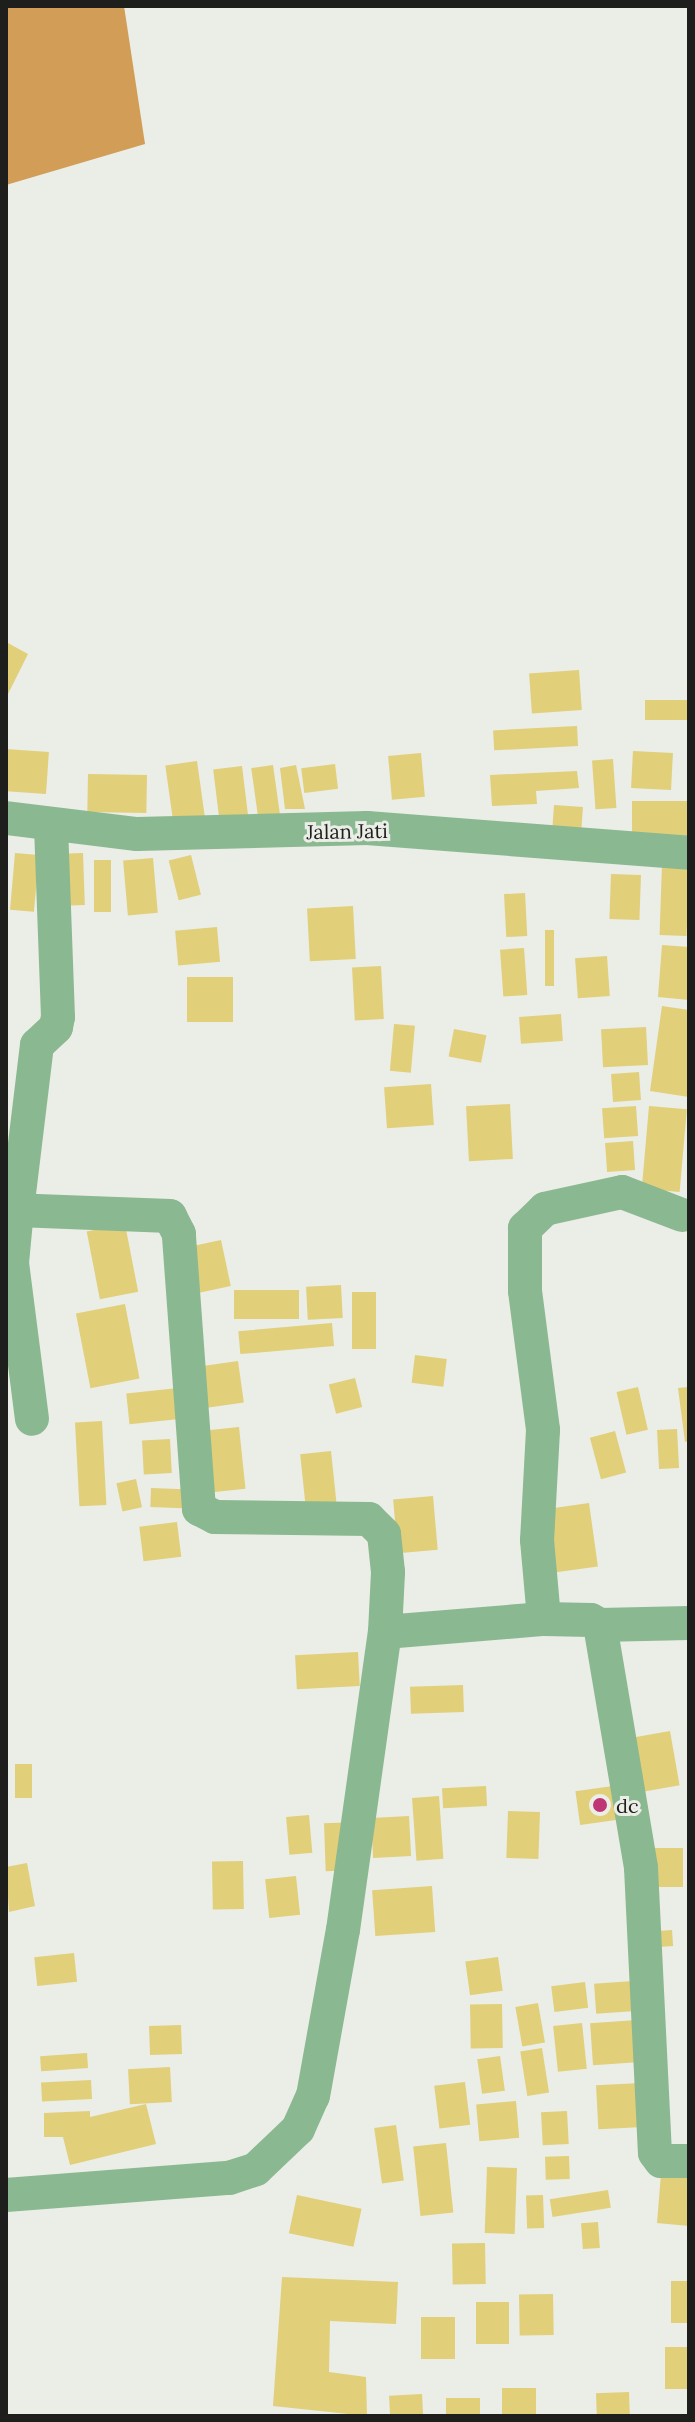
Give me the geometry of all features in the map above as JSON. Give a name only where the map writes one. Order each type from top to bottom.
[{"type":"street","name":"Jalan Jati","points":[[6,818],[51,827],[137,834],[367,828],[689,853]]},
{"type":"street","points":[[32,1419],[12,1263],[37,1045],[56,1027],[58,1017],[51,827]]},
{"type":"street","points":[[544,1619],[537,1540],[543,1430],[525,1291],[525,1228],[545,1209],[622,1192],[682,1215]]},
{"type":"street","points":[[6,2195],[229,2178],[256,2169],[298,2129],[313,2096],[343,1930],[385,1632],[388,1572],[384,1534],[369,1519],[215,1517],[199,1509],[179,1234],[170,1216],[17,1210]]},
{"type":"street","points":[[385,1632],[544,1619],[591,1620],[600,1625],[689,1623]]},
{"type":"street","points":[[600,1625],[641,1868],[655,2153],[661,2161],[689,2161]]},
{"type":"shaded area","points":[[6,6],[124,6],[145,144],[6,185]]},
{"type":"building","points":[[6,642],[28,654],[6,698]]},
{"type":"building","points":[[579,670],[582,710],[532,713],[529,673]]},
{"type":"building","points":[[645,700],[689,700],[689,720],[645,720]]},
{"type":"building","points":[[577,726],[578,746],[494,750],[493,730]]},
{"type":"building","points":[[6,749],[49,752],[46,794],[6,791]]},
{"type":"building","points":[[633,751],[673,753],[671,790],[631,788]]},
{"type":"building","points":[[421,753],[425,797],[392,800],[388,756]]},
{"type":"building","points":[[613,759],[616,808],[595,809],[592,760]]},
{"type":"building","points":[[197,761],[205,818],[173,823],[165,765]]},
{"type":"building","points":[[335,764],[338,789],[304,793],[301,768]]},
{"type":"building","points":[[273,765],[280,817],[259,821],[251,768]]},
{"type":"building","points":[[296,765],[305,809],[285,809],[280,768]]},
{"type":"building","points":[[242,766],[248,815],[219,818],[213,770]]},
{"type":"building","points":[[577,771],[579,788],[536,791],[537,804],[492,806],[490,775]]},
{"type":"building","points":[[88,774],[147,775],[146,813],[87,812]]},
{"type":"building","points":[[632,801],[687,801],[687,838],[632,838]]},
{"type":"building","points":[[554,805],[583,807],[581,828],[553,826]]},
{"type":"building","points":[[15,853],[39,855],[34,912],[10,910]]},
{"type":"building","points":[[83,853],[85,905],[56,906],[54,854]]},
{"type":"building","points":[[191,855],[201,895],[179,900],[169,861]]},
{"type":"building","points":[[153,858],[158,913],[128,915],[123,861]]},
{"type":"building","points":[[94,860],[111,860],[111,912],[94,912]]},
{"type":"building","points":[[662,865],[689,866],[687,936],[660,935]]},
{"type":"building","points":[[611,874],[641,875],[639,920],[609,919]]},
{"type":"building","points":[[525,893],[527,936],[506,937],[504,894]]},
{"type":"building","points":[[353,906],[356,959],[310,961],[307,908]]},
{"type":"building","points":[[217,927],[220,962],[178,966],[175,931]]},
{"type":"building","points":[[545,930],[554,930],[554,986],[545,986]]},
{"type":"building","points":[[662,945],[689,947],[689,1000],[658,997]]},
{"type":"building","points":[[524,948],[527,995],[503,997],[500,950]]},
{"type":"building","points":[[607,956],[610,996],[578,998],[575,958]]},
{"type":"building","points":[[381,966],[384,1019],[355,1020],[352,968]]},
{"type":"building","points":[[187,977],[233,977],[233,1022],[187,1022]]},
{"type":"building","points":[[662,1006],[689,1010],[689,1097],[650,1091]]},
{"type":"building","points":[[561,1014],[563,1041],[521,1044],[519,1017]]},
{"type":"building","points":[[394,1024],[415,1026],[411,1073],[390,1071]]},
{"type":"building","points":[[646,1027],[648,1065],[603,1067],[601,1029]]},
{"type":"building","points":[[454,1029],[486,1035],[481,1063],[449,1056]]},
{"type":"building","points":[[639,1072],[641,1100],[613,1102],[611,1074]]},
{"type":"building","points":[[431,1084],[434,1125],[387,1128],[384,1087]]},
{"type":"building","points":[[510,1104],[513,1159],[469,1161],[466,1106]]},
{"type":"building","points":[[636,1106],[638,1136],[604,1138],[602,1108]]},
{"type":"building","points":[[649,1106],[687,1109],[680,1192],[642,1189]]},
{"type":"building","points":[[633,1141],[635,1170],[607,1172],[605,1143]]},
{"type":"building","points":[[125,1224],[138,1292],[100,1299],[87,1231]]},
{"type":"building","points":[[221,1240],[231,1286],[195,1294],[185,1248]]},
{"type":"building","points":[[341,1285],[343,1318],[308,1320],[306,1287]]},
{"type":"building","points":[[234,1290],[299,1290],[299,1319],[234,1319]]},
{"type":"building","points":[[352,1292],[376,1292],[376,1349],[352,1349]]},
{"type":"building","points":[[125,1304],[140,1379],[90,1388],[76,1314]]},
{"type":"building","points":[[332,1323],[334,1346],[240,1354],[238,1331]]},
{"type":"building","points":[[415,1355],[447,1359],[443,1387],[412,1383]]},
{"type":"building","points":[[238,1361],[244,1403],[205,1408],[199,1366]]},
{"type":"building","points":[[355,1378],[362,1407],[336,1414],[329,1385]]},
{"type":"building","points":[[638,1387],[648,1430],[626,1435],[617,1392]]},
{"type":"building","points":[[689,1387],[689,1441],[685,1442],[678,1388]]},
{"type":"building","points":[[178,1388],[181,1419],[130,1424],[126,1393]]},
{"type":"building","points":[[102,1421],[106,1505],[79,1506],[75,1422]]},
{"type":"building","points":[[239,1427],[245,1489],[208,1493],[201,1431]]},
{"type":"building","points":[[677,1429],[679,1468],[659,1469],[657,1430]]},
{"type":"building","points":[[615,1431],[626,1473],[601,1479],[590,1438]]},
{"type":"building","points":[[170,1439],[172,1473],[144,1474],[142,1440]]},
{"type":"building","points":[[331,1451],[339,1527],[308,1530],[300,1454]]},
{"type":"building","points":[[136,1479],[142,1507],[122,1512],[116,1483]]},
{"type":"building","points":[[151,1488],[184,1489],[183,1508],[150,1507]]},
{"type":"building","points":[[433,1496],[438,1550],[398,1553],[393,1499]]},
{"type":"building","points":[[589,1503],[598,1566],[552,1573],[543,1509]]},
{"type":"building","points":[[177,1522],[181,1557],[144,1561],[139,1527]]},
{"type":"building","points":[[358,1652],[360,1686],[297,1689],[295,1655]]},
{"type":"building","points":[[463,1685],[464,1712],[411,1714],[410,1687]]},
{"type":"building","points":[[670,1731],[680,1785],[637,1793],[628,1738]]},
{"type":"building","points":[[15,1764],[32,1764],[32,1798],[15,1798]]},
{"type":"building","name":"dc","points":[[620,1785],[625,1819],[580,1825],[575,1791]]},
{"type":"building","points":[[486,1786],[487,1806],[443,1808],[442,1788]]},
{"type":"building","points":[[439,1796],[443,1859],[416,1861],[412,1798]]},
{"type":"building","points":[[508,1811],[540,1812],[538,1859],[506,1858]]},
{"type":"building","points":[[309,1815],[312,1853],[289,1855],[286,1817]]},
{"type":"building","points":[[409,1816],[411,1856],[373,1858],[371,1818]]},
{"type":"building","points":[[359,1822],[361,1870],[326,1871],[324,1823]]},
{"type":"building","points":[[655,1848],[683,1848],[683,1887],[655,1887]]},
{"type":"building","points":[[243,1861],[244,1909],[213,1910],[212,1862]]},
{"type":"building","points":[[27,1863],[35,1906],[9,1912],[6,1867]]},
{"type":"building","points":[[296,1876],[300,1915],[269,1918],[265,1879]]},
{"type":"building","points":[[432,1886],[435,1932],[375,1936],[372,1890]]},
{"type":"building","points":[[672,1930],[673,1946],[655,1947],[654,1931]]},
{"type":"building","points":[[74,1953],[77,1982],[37,1986],[34,1957]]},
{"type":"building","points":[[498,1957],[503,1991],[470,1995],[465,1962]]},
{"type":"building","points":[[633,1981],[635,2011],[596,2014],[594,1984]]},
{"type":"building","points":[[585,1982],[588,2008],[554,2012],[551,1986]]},
{"type":"building","points":[[538,2003],[545,2042],[522,2046],[515,2007]]},
{"type":"building","points":[[502,2004],[503,2048],[471,2049],[470,2005]]},
{"type":"building","points":[[637,2020],[640,2062],[593,2065],[590,2023]]},
{"type":"building","points":[[582,2023],[587,2069],[558,2072],[553,2026]]},
{"type":"building","points":[[181,2025],[182,2054],[150,2055],[149,2026]]},
{"type":"building","points":[[542,2048],[549,2092],[527,2096],[520,2051]]},
{"type":"building","points":[[87,2053],[88,2068],[41,2071],[40,2056]]},
{"type":"building","points":[[500,2056],[505,2091],[482,2094],[477,2059]]},
{"type":"building","points":[[170,2067],[172,2102],[130,2104],[128,2069]]},
{"type":"building","points":[[91,2080],[92,2099],[42,2102],[41,2083]]},
{"type":"building","points":[[465,2082],[470,2125],[439,2128],[434,2086]]},
{"type":"building","points":[[641,2083],[643,2127],[598,2129],[596,2085]]},
{"type":"building","points":[[516,2101],[519,2138],[479,2141],[476,2104]]},
{"type":"building","points":[[146,2104],[156,2144],[70,2165],[63,2137],[44,2137],[44,2113],[90,2111],[90,2117]]},
{"type":"building","points":[[567,2111],[569,2144],[543,2145],[541,2112]]},
{"type":"building","points":[[396,2125],[404,2180],[382,2184],[374,2128]]},
{"type":"building","points":[[446,2143],[453,2213],[420,2216],[413,2146]]},
{"type":"building","points":[[569,2156],[570,2179],[546,2180],[545,2157]]},
{"type":"building","points":[[487,2167],[517,2168],[515,2234],[485,2233]]},
{"type":"building","points":[[661,2174],[689,2177],[689,2226],[657,2223]]},
{"type":"building","points":[[608,2190],[611,2208],[553,2217],[550,2199]]},
{"type":"building","points":[[297,2195],[362,2209],[353,2247],[289,2233]]},
{"type":"building","points":[[543,2195],[544,2228],[527,2229],[526,2196]]},
{"type":"building","points":[[598,2222],[600,2248],[583,2249],[581,2223]]},
{"type":"building","points":[[485,2243],[486,2284],[453,2285],[452,2244]]},
{"type":"building","points":[[282,2277],[398,2282],[396,2324],[330,2321],[329,2372],[366,2377],[367,2416],[273,2406]]},
{"type":"building","points":[[671,2281],[689,2281],[689,2323],[671,2323]]},
{"type":"building","points":[[553,2294],[554,2335],[520,2336],[519,2295]]},
{"type":"building","points":[[476,2302],[509,2302],[509,2344],[476,2344]]},
{"type":"building","points":[[421,2317],[455,2317],[455,2359],[421,2359]]},
{"type":"building","points":[[665,2347],[689,2347],[689,2389],[665,2389]]},
{"type":"building","points":[[502,2388],[536,2388],[536,2416],[502,2416]]},
{"type":"building","points":[[629,2392],[630,2416],[597,2416],[596,2393]]},
{"type":"building","points":[[422,2394],[423,2416],[390,2416],[389,2396]]},
{"type":"building","points":[[446,2398],[480,2398],[480,2416],[446,2416]]},
{"type":"place","name":"dc","points":[[600,1805]]}]
